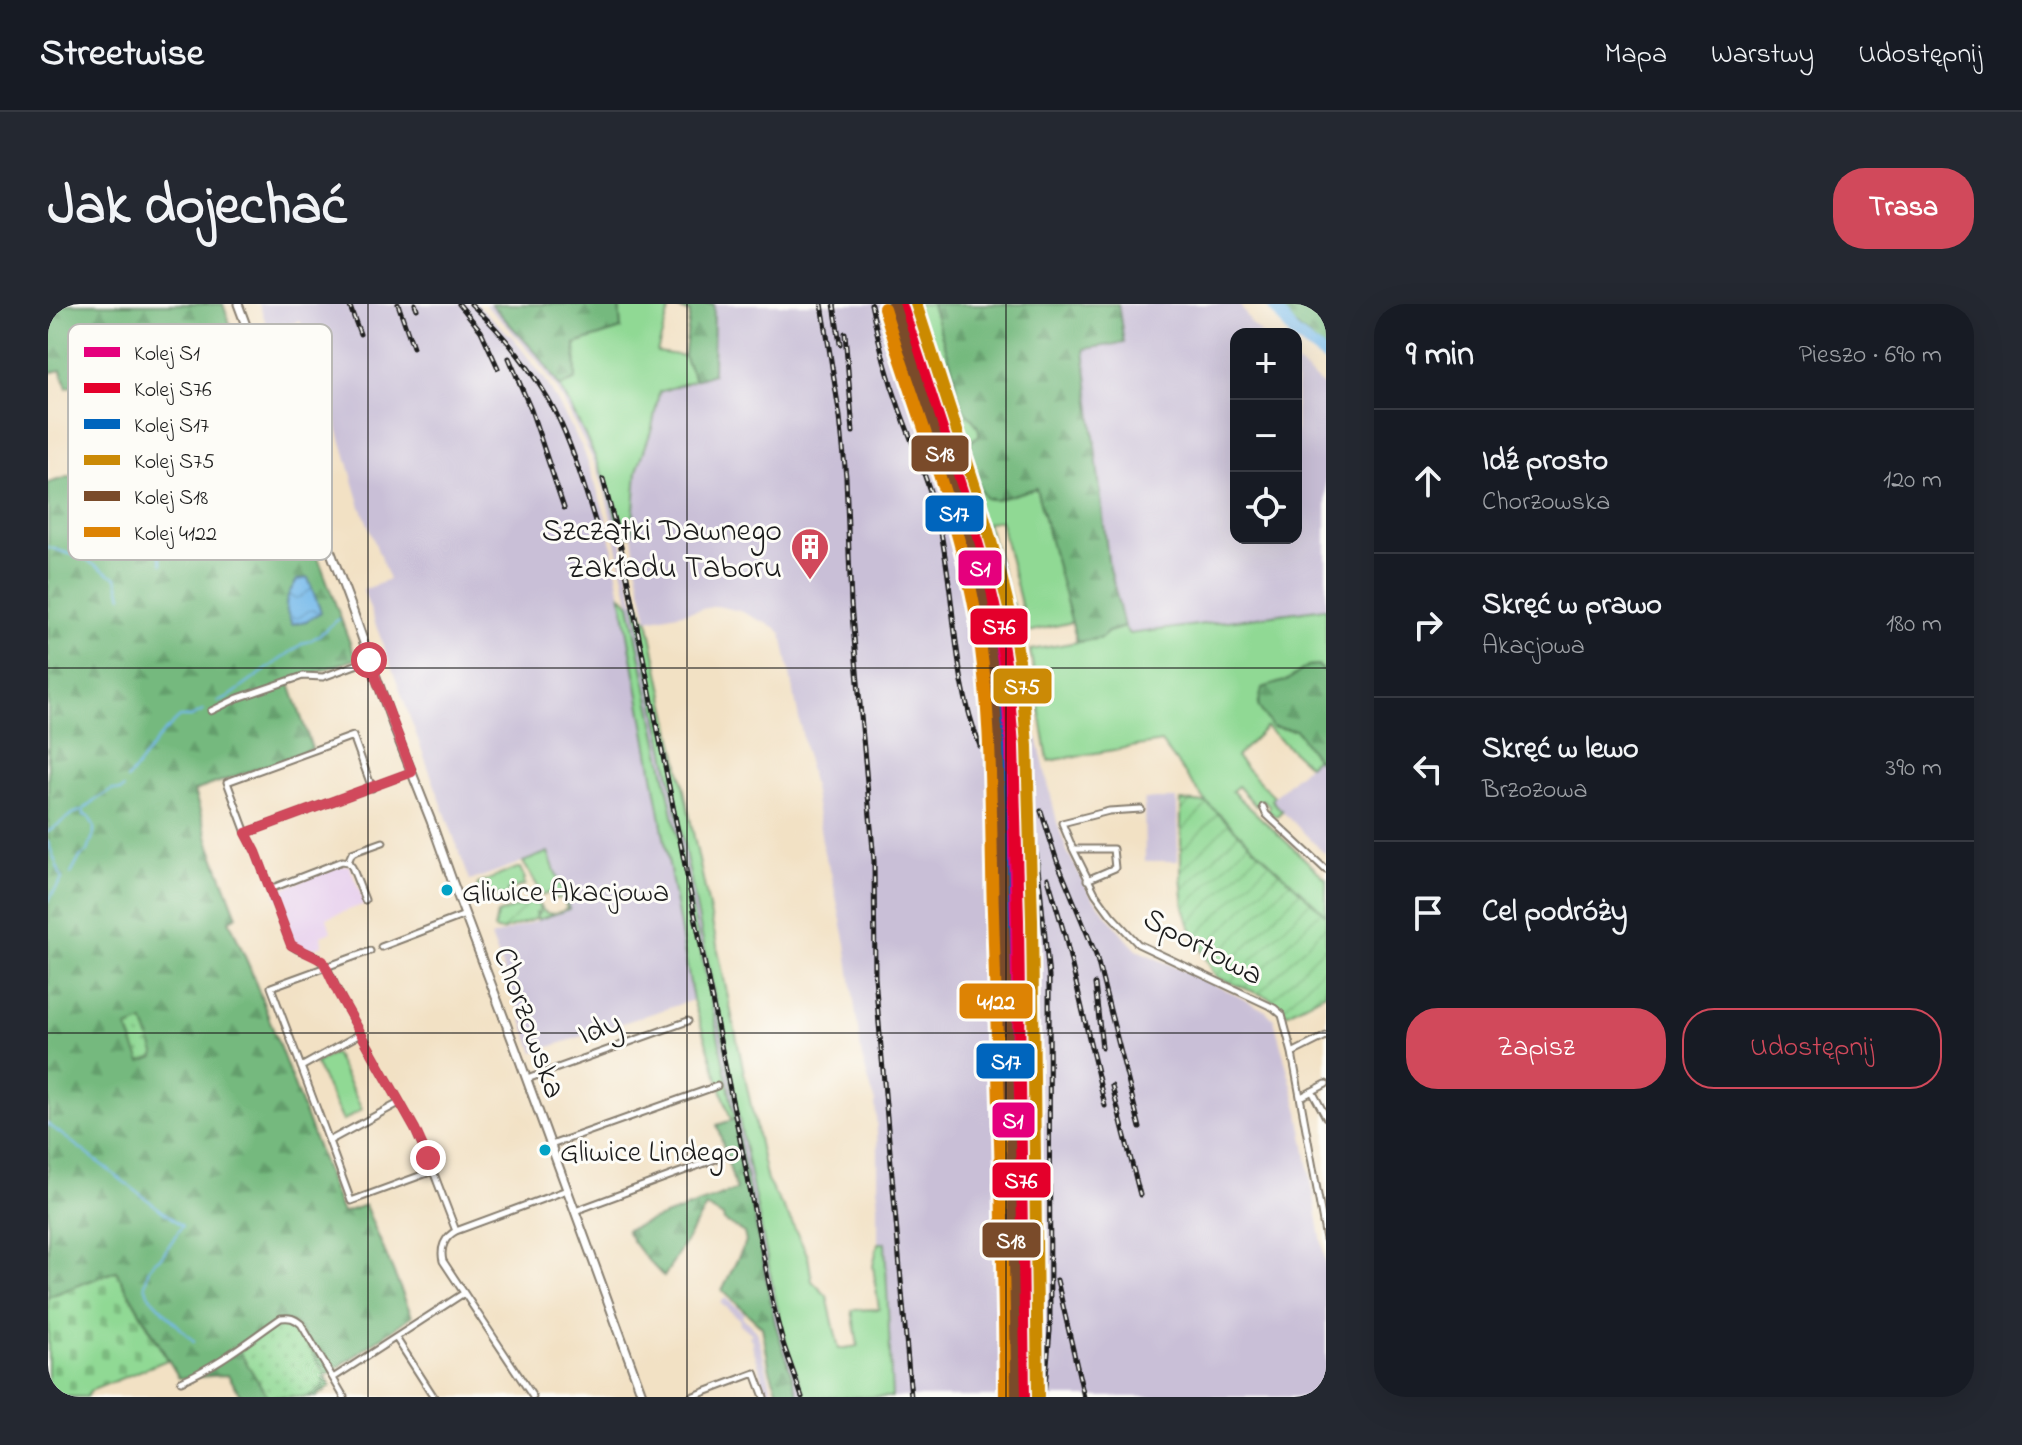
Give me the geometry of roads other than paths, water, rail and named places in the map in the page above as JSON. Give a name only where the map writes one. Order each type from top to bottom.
[{"type":"main road","name":"Chorzowska","points":[[238,304],[245,324]]},
{"type":"main road","name":"Chorzowska","points":[[332,555],[643,1397]]},
{"type":"street","points":[[211,711],[238,698],[303,676],[323,677],[369,660]]},
{"type":"street","points":[[372,788],[353,736],[227,782],[291,945],[317,957],[326,966],[360,1034],[415,1129],[456,1231]]},
{"type":"street","points":[[246,833],[412,772]]},
{"type":"street","points":[[1263,807],[1266,814],[1326,870]]},
{"type":"street","name":"Sportowa","points":[[1141,809],[1109,811],[1062,823],[1087,880],[1111,915],[1138,944],[1274,1008],[1282,1015],[1301,1097],[1326,1239]]},
{"type":"street","points":[[348,862],[352,853],[383,842]]},
{"type":"street","points":[[1073,849],[1113,849],[1115,868],[1087,880]]},
{"type":"street","points":[[270,889],[342,861],[352,867],[365,900]]},
{"type":"street","points":[[381,947],[465,915]]},
{"type":"street","points":[[370,951],[271,987],[351,1201],[433,1171]]},
{"type":"street","name":"Idy","points":[[527,1079],[688,1021]]},
{"type":"street","points":[[301,1067],[360,1034]]},
{"type":"street","points":[[1292,1053],[1326,1036]]},
{"type":"street","points":[[1301,1097],[1326,1084]]},
{"type":"street","points":[[551,1145],[717,1086]]},
{"type":"street","points":[[1312,1091],[1326,1117]]},
{"type":"street","points":[[329,1141],[399,1103]]},
{"type":"street","points":[[575,1211],[724,1156]]},
{"type":"street","points":[[533,1397],[446,1267],[442,1249],[446,1239],[456,1231],[568,1190]]},
{"type":"street","points":[[333,1378],[464,1293]]},
{"type":"street","points":[[181,1381],[287,1317],[301,1324],[344,1397]]},
{"type":"street","points":[[396,1338],[434,1397]]},
{"type":"street","points":[[691,1397],[755,1373],[764,1397]]},
{"type":"water","points":[[308,578],[321,612],[306,621],[292,624],[286,606],[288,597],[297,580]]},
{"type":"waterway","points":[[1272,304],[1290,328]]},
{"type":"waterway","points":[[1302,339],[1326,357]]},
{"type":"waterway","points":[[48,547],[68,553]]},
{"type":"waterway","points":[[86,560],[117,578],[122,596]]},
{"type":"waterway","points":[[161,560],[162,564]]},
{"type":"waterway","points":[[217,702],[226,699],[339,619]]},
{"type":"waterway","points":[[127,780],[161,735],[180,717],[191,717],[203,711]]},
{"type":"waterway","points":[[48,832],[112,790],[121,791],[124,788]]},
{"type":"waterway","points":[[71,874],[80,857],[88,851],[94,834],[94,826],[84,812]]},
{"type":"waterway","points":[[48,842],[62,879],[48,901]]},
{"type":"waterway","points":[[48,1124],[182,1226],[162,1256],[149,1268],[145,1285],[148,1294],[194,1342]]},
{"type":"railway","points":[[349,304],[360,334]]},
{"type":"railway","points":[[398,304],[413,347]]},
{"type":"railway","points":[[415,304],[417,309]]},
{"type":"railway","points":[[459,304],[481,331],[498,368]]},
{"type":"railway","points":[[471,304],[518,354],[555,411],[575,458],[601,540]]},
{"type":"railway","points":[[822,304],[846,477],[851,604],[874,861],[875,977],[911,1397]]},
{"type":"railway","points":[[834,304],[840,344]]},
{"type":"railway","points":[[871,304],[891,384],[938,519],[964,690],[980,746]]},
{"type":"railway","points":[[888,304],[954,504],[976,593],[985,658],[992,746],[1011,1397]]},
{"type":"railway","points":[[845,333],[853,432]]},
{"type":"railway","points":[[509,358],[531,410],[564,508]]},
{"type":"railway","points":[[603,479],[621,547],[773,1304],[802,1397]]},
{"type":"railway","points":[[1033,740],[1033,817],[1049,977],[1050,1331],[1044,1397]]},
{"type":"railway","points":[[1041,811],[1057,861],[1096,955],[1140,1128]]},
{"type":"railway","points":[[1048,878],[1065,936],[1105,1106]]},
{"type":"railway","points":[[1095,984],[1102,1048]]},
{"type":"railway","points":[[1112,1086],[1140,1195]]},
{"type":"railway","points":[[1057,1280],[1084,1397]]},
{"type":"rail line","name":"S18","points":[[893,304],[970,549],[992,669],[1006,1008],[1015,1397]]},
{"type":"rail line","name":"S1","points":[[897,304],[972,537],[996,654],[1004,765],[1019,1397]]},
{"type":"rail line","name":"S76","points":[[901,304],[988,580],[1008,682],[1018,920],[1024,1397]]},
{"type":"rail line","name":"S75","points":[[916,304],[1001,576],[1022,681],[1032,920],[1038,1397]]},
{"type":"rail line","name":"4122","points":[[884,308],[959,542],[982,658],[990,767],[1005,1397]]},
{"type":"rail line","name":"S17","points":[[888,308],[950,498],[986,634],[994,684],[1004,920],[1010,1397]]},
{"type":"place","name":"Szczątki Dawnego Zakładu Taboru","points":[[810,581]]},
{"type":"place","name":"Gliwice Akacjowa","points":[[447,890]]},
{"type":"place","name":"Gliwice Lindego","points":[[545,1150]]}]
